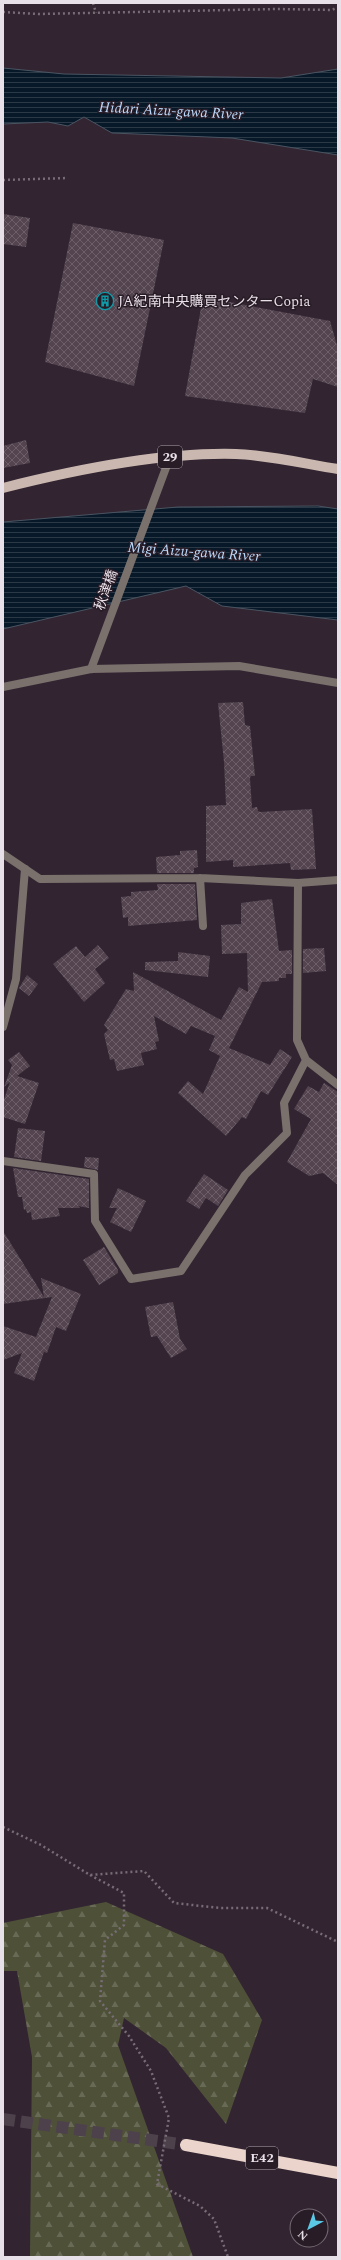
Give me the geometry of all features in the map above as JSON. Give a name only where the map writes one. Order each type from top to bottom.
[{"type":"highway","name":"E42","points":[[186,2146],[338,2174]]},
{"type":"main road","name":"29","points":[[3,488],[54,475],[170,457],[237,454],[338,469]]},
{"type":"street","name":"秋津橋","points":[[90,669],[170,457]]},
{"type":"street","points":[[3,687],[90,669],[239,666],[338,683]]},
{"type":"street","points":[[3,854],[40,879],[200,878],[298,883],[338,880]]},
{"type":"street","points":[[3,1027],[16,979],[25,869]]},
{"type":"street","points":[[200,878],[203,926]]},
{"type":"street","points":[[298,883],[297,1040],[306,1060],[338,1085]]},
{"type":"street","points":[[3,1007],[16,979]]},
{"type":"street","points":[[3,1161],[94,1174],[95,1221],[131,1279],[180,1271],[245,1175],[287,1133],[284,1103],[306,1060]]},
{"type":"path","points":[[93,3],[96,13]]},
{"type":"path","points":[[3,12],[38,14],[278,9],[332,10],[338,7]]},
{"type":"path","points":[[3,180],[67,178]]},
{"type":"path","points":[[3,1827],[41,1845],[90,1875],[124,1893],[124,1925],[105,1940],[100,2001],[129,2036],[151,2071],[169,2118],[157,2184],[200,2206],[214,2220],[228,2257]]},
{"type":"path","points":[[90,1875],[144,1870],[174,1902],[220,1908],[267,1908],[338,1942]]},
{"type":"green space","points":[[106,1902],[223,1954],[262,2020],[226,2124],[166,2048],[124,2018],[118,2045],[193,2257],[30,2257],[32,2057],[17,1971],[3,1971],[3,1923]]},
{"type":"water","name":"Hidari Aizu-gawa River","points":[[3,68],[64,74],[281,78],[338,69],[338,155],[232,138],[112,133],[84,117],[68,126],[48,122],[3,124]]},
{"type":"water","name":"Migi Aizu-gawa River","points":[[318,506],[338,509],[338,620],[222,606],[186,586],[3,629],[3,522],[178,507]]},
{"type":"building","points":[[3,214],[30,218],[26,247],[3,244]]},
{"type":"building","name":"JA紀南中央購買センターCopia","points":[[73,223],[164,240],[134,386],[45,362]]},
{"type":"building","points":[[203,297],[330,321],[338,349],[338,387],[313,379],[305,413],[185,396]]},
{"type":"building","points":[[26,440],[30,463],[3,468],[3,446]]},
{"type":"building","points":[[243,702],[245,725],[250,726],[255,776],[251,776],[250,778],[252,808],[257,807],[258,811],[260,812],[312,809],[316,869],[291,870],[290,863],[233,867],[233,860],[206,862],[206,806],[226,805],[224,762],[218,703]]},
{"type":"building","points":[[197,850],[198,867],[194,868],[194,873],[157,873],[156,857],[180,855],[180,851]]},
{"type":"building","points":[[157,884],[195,884],[197,920],[128,926],[128,917],[123,918],[121,897],[131,896],[131,892],[158,890]]},
{"type":"building","points":[[272,899],[279,951],[292,950],[292,974],[286,974],[286,978],[279,978],[279,981],[262,982],[229,1048],[270,1065],[280,1049],[292,1057],[268,1095],[261,1091],[246,1119],[242,1117],[226,1136],[178,1093],[188,1081],[203,1094],[220,1056],[209,1050],[215,1036],[191,1026],[186,1034],[154,1016],[159,1041],[155,1042],[157,1049],[141,1053],[144,1065],[117,1071],[114,1059],[110,1060],[104,1034],[108,1030],[104,1025],[126,989],[134,991],[133,972],[221,1020],[239,987],[248,992],[247,953],[222,954],[221,925],[241,924],[241,903]]},
{"type":"building","points":[[98,945],[109,958],[95,969],[105,983],[84,1002],[53,964],[76,946],[85,957]]},
{"type":"building","points":[[324,948],[326,971],[303,973],[303,949]]},
{"type":"building","points":[[178,952],[210,956],[208,977],[145,970],[145,962],[178,961]]},
{"type":"building","points":[[27,975],[38,984],[29,996],[19,988]]},
{"type":"building","points":[[19,1052],[30,1066],[17,1076],[39,1083],[25,1124],[3,1117],[3,1102],[10,1082],[4,1087],[12,1065],[8,1060]]},
{"type":"building","points":[[324,1083],[338,1092],[338,1185],[323,1173],[309,1176],[287,1162],[311,1119],[294,1109],[308,1086],[319,1092]]},
{"type":"building","points":[[18,1128],[45,1131],[41,1161],[14,1157]]},
{"type":"building","points":[[85,1157],[99,1158],[98,1170],[84,1167]]},
{"type":"building","points":[[13,1168],[89,1179],[89,1208],[78,1206],[80,1208],[58,1208],[60,1216],[32,1220],[31,1212],[27,1213],[26,1209],[24,1210],[22,1197],[18,1197]]},
{"type":"building","points":[[204,1174],[228,1190],[218,1206],[206,1198],[199,1209],[186,1201]]},
{"type":"building","points":[[118,1188],[146,1201],[131,1232],[110,1222],[117,1208],[109,1208]]},
{"type":"building","points":[[3,1231],[44,1297],[41,1278],[81,1294],[66,1331],[56,1327],[47,1353],[44,1352],[34,1381],[14,1373],[22,1353],[3,1360],[3,1326],[36,1337],[52,1297],[3,1304]]},
{"type":"building","points":[[104,1247],[118,1270],[118,1273],[99,1285],[83,1260]]},
{"type":"building","points":[[173,1302],[180,1339],[187,1349],[171,1358],[157,1336],[151,1337],[145,1307]]},
{"type":"tunnel","points":[[3,2119],[186,2145]]},
{"type":"place","name":"JA紀南中央購買センターCopia","points":[[105,301]]}]
